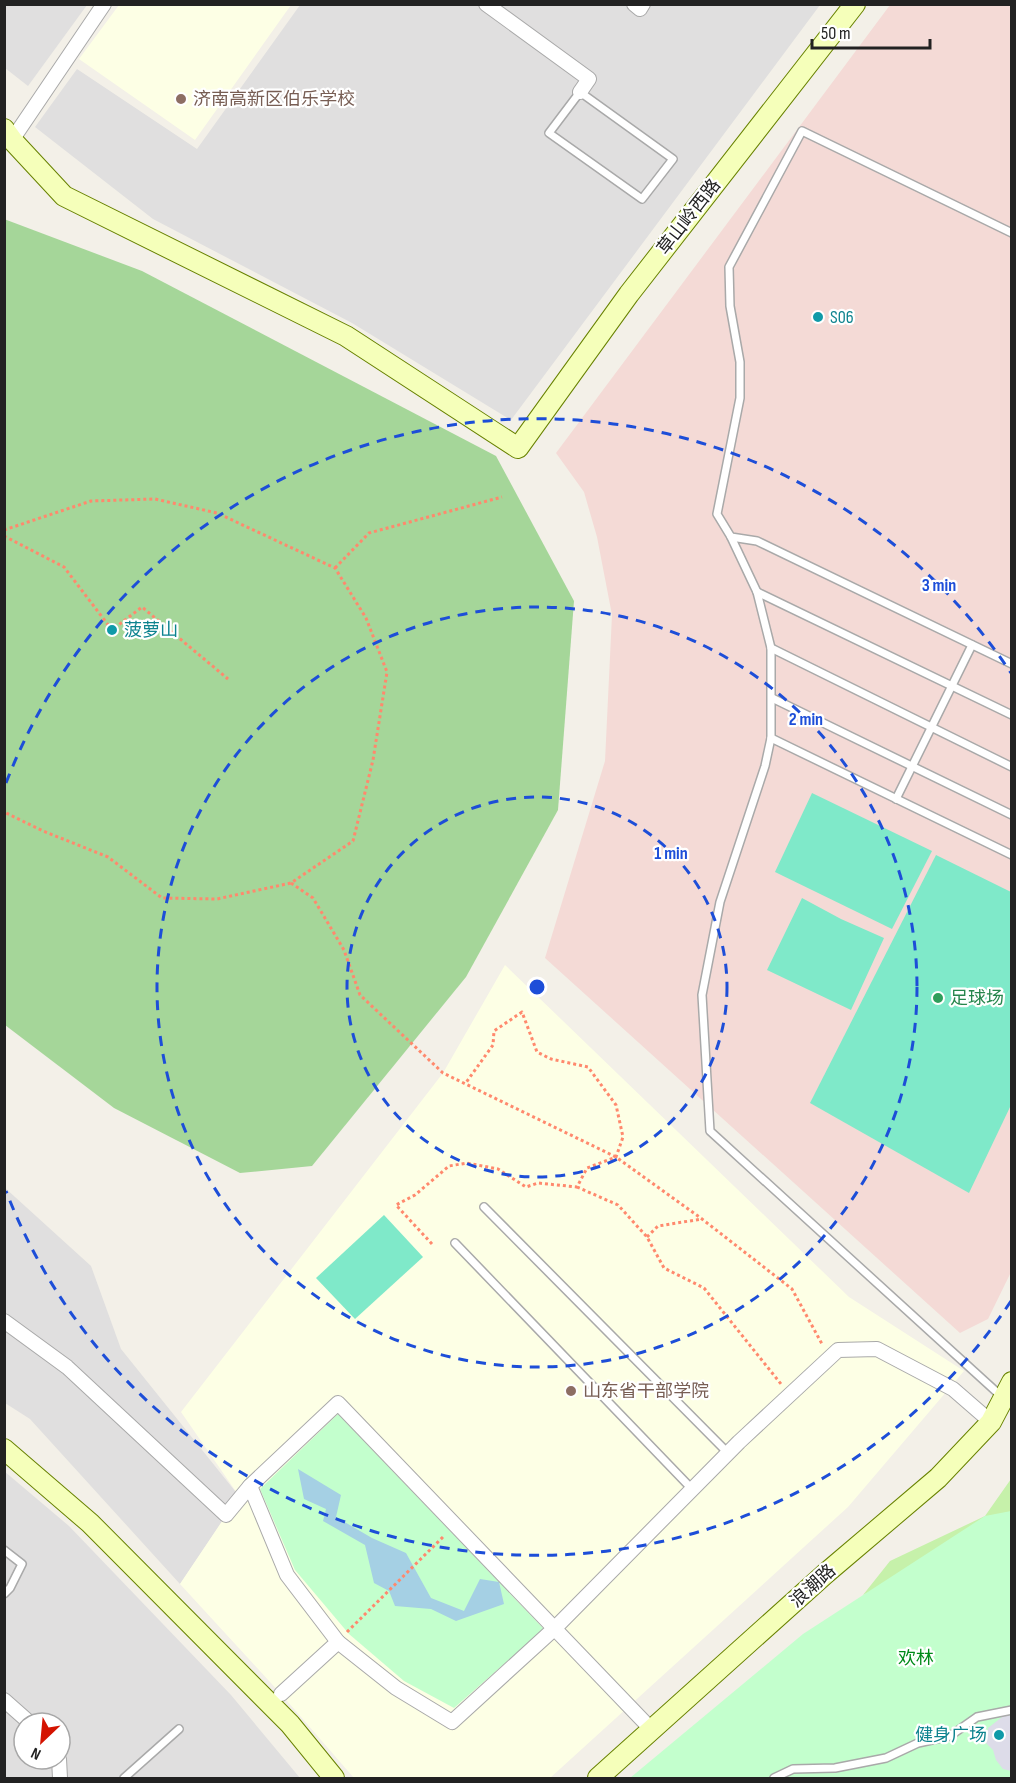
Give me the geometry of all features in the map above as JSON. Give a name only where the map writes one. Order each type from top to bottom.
[{"type":"street","points":[[8,135],[104,4]]},
{"type":"street","points":[[486,4],[589,79],[580,92]]},
{"type":"street","points":[[634,4],[640,9],[643,4]]},
{"type":"street","name":"草山岭西路","points":[[8,135],[64,196],[346,336],[518,448],[629,294],[855,4]]},
{"type":"street","points":[[4,1321],[67,1367],[226,1515],[250,1486],[338,1403],[652,1730]]},
{"type":"street","points":[[250,1486],[287,1575],[338,1642],[396,1688],[452,1722],[555,1628],[728,1453],[838,1350],[877,1349],[953,1389],[991,1422]]},
{"type":"street","name":"浪潮路","points":[[598,1779],[816,1582],[938,1479],[991,1422],[1009,1397]]},
{"type":"street","points":[[4,1449],[90,1523],[290,1724],[334,1779]]},
{"type":"street","points":[[281,1694],[338,1642]]},
{"type":"street","points":[[4,1700],[16,1711]]},
{"type":"lane","points":[[580,92],[673,159],[642,199],[549,133],[580,92]]},
{"type":"lane","points":[[1009,1397],[710,1131],[702,995],[720,902],[765,766],[771,738],[771,648],[757,592],[731,537],[717,514],[740,398],[740,362],[730,306],[729,267],[802,131],[1011,233]]},
{"type":"lane","points":[[731,537],[757,540],[1011,664]]},
{"type":"lane","points":[[757,592],[1011,715]]},
{"type":"lane","points":[[896,799],[972,645]]},
{"type":"lane","points":[[771,648],[1011,767]]},
{"type":"lane","points":[[772,698],[1011,815]]},
{"type":"lane","points":[[771,738],[1011,855]]},
{"type":"lane","points":[[484,1207],[728,1453]]},
{"type":"lane","points":[[455,1243],[692,1489]]},
{"type":"lane","points":[[4,1550],[22,1564],[10,1588],[4,1594]]},
{"type":"lane","points":[[774,1779],[793,1769],[835,1768],[886,1758],[918,1743],[950,1736],[977,1717],[1011,1710]]},
{"type":"lane","points":[[124,1779],[179,1729]]},
{"type":"path","points":[[335,568],[369,533],[502,497]]},
{"type":"path","points":[[4,530],[91,501],[155,499],[217,513],[335,568],[366,618],[387,672],[373,760],[353,841],[291,883],[217,898],[162,898],[108,857],[43,831],[4,812]]},
{"type":"path","points":[[4,536],[64,567],[112,630],[142,607],[228,680]]},
{"type":"path","points":[[291,883],[313,898],[344,950],[360,995],[443,1073],[616,1157],[702,1219],[792,1289],[821,1344],[838,1350]]},
{"type":"path","points":[[465,1084],[493,1046],[494,1031],[522,1012],[537,1052],[551,1059],[588,1067],[616,1105],[623,1137],[616,1157],[587,1168],[577,1187]]},
{"type":"path","points":[[432,1244],[396,1205],[416,1195],[450,1166],[467,1163],[498,1168],[526,1187],[538,1183],[577,1187],[618,1205],[647,1237],[664,1268],[704,1288],[790,1395]]},
{"type":"path","points":[[647,1237],[658,1226],[702,1219]]},
{"type":"path","points":[[338,1642],[455,1525]]},
{"type":"shaded area","points":[[4,5],[87,5],[28,86],[5,68]]},
{"type":"shaded area","name":"济南高新区伯乐学校","points":[[119,5],[291,5],[195,140],[79,59]]},
{"type":"shaded area","points":[[300,5],[820,5],[511,420],[352,323],[153,219],[35,127],[77,69],[197,149]]},
{"type":"shaded area","points":[[890,5],[1011,5],[1012,1270],[988,1319],[960,1333],[545,958],[605,761],[612,615],[597,537],[584,492],[556,453]]},
{"type":"shaded area","name":"山东省干部学院","points":[[505,965],[849,1297],[964,1371],[848,1507],[550,1778],[354,1778],[180,1584],[239,1496],[181,1412],[443,1073]]},
{"type":"shaded area","points":[[4,1187],[91,1266],[121,1349],[239,1496],[180,1584],[30,1419],[5,1403]]},
{"type":"shaded area","points":[[4,1471],[69,1526],[231,1695],[300,1778],[5,1778]]},
{"type":"shaded area","name":"健身广场","points":[[1011,1710],[1011,1771],[1003,1769],[996,1760],[993,1750],[985,1742],[988,1728]]},
{"type":"green space","points":[[4,219],[142,271],[496,456],[574,601],[558,810],[466,977],[312,1166],[240,1173],[114,1108],[5,1025]]},
{"type":"green space","points":[[812,793],[932,851],[892,929],[775,872]]},
{"type":"green space","name":"足球场","points":[[936,855],[1011,892],[1011,1105],[969,1193],[810,1103]]},
{"type":"green space","points":[[802,898],[884,938],[851,1010],[767,970]]},
{"type":"green space","points":[[384,1215],[423,1257],[355,1319],[316,1278]]},
{"type":"green space","points":[[338,1414],[544,1629],[454,1708],[404,1681],[349,1634],[295,1570],[260,1489]]},
{"type":"green space","points":[[1011,1479],[1011,1525],[863,1595],[890,1561],[985,1516]]},
{"type":"green space","name":"欢林","points":[[1011,1511],[1011,1778],[630,1778],[803,1634],[985,1516]]},
{"type":"water","points":[[298,1469],[341,1495],[336,1517],[372,1538],[406,1553],[431,1598],[464,1611],[480,1579],[499,1582],[504,1604],[456,1621],[431,1609],[395,1606],[389,1591],[374,1583],[365,1545],[323,1521],[326,1509],[304,1499]]},
{"type":"place","name":"济南高新区伯乐学校","points":[[181,99]]},
{"type":"place","name":"S06","points":[[818,317]]},
{"type":"place","name":"菠萝山","points":[[112,630]]},
{"type":"place","name":"足球场","points":[[938,998]]},
{"type":"place","name":"山东省干部学院","points":[[571,1391]]},
{"type":"place","name":"健身广场","points":[[999,1735]]}]
